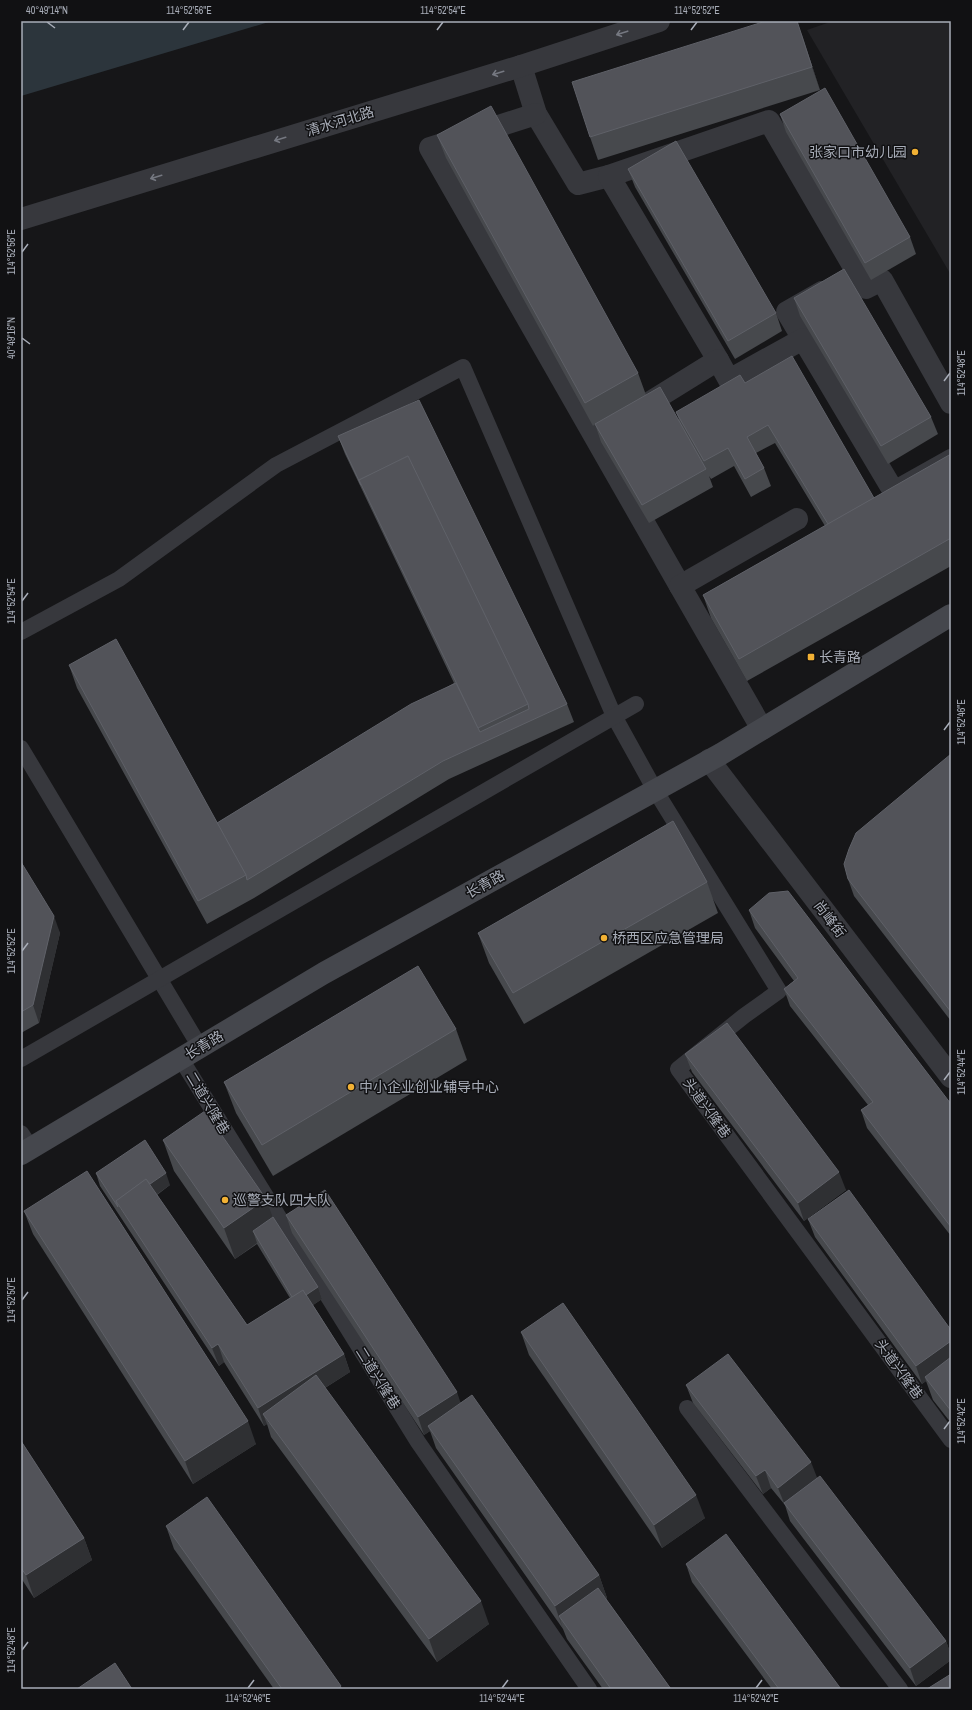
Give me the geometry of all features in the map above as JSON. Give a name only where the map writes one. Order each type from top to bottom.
[{"type":"main road","name":"长青路","points":[[24,1145],[181,1059],[324,973],[709,760],[951,615]]},
{"type":"street","name":"清水河北路","points":[[21,219],[521,66],[659,21]]},
{"type":"street","points":[[521,66],[536,114],[578,184],[609,176],[769,121],[866,288],[882,280],[951,403]]},
{"type":"street","points":[[536,114],[430,148],[593,437],[762,729]]},
{"type":"street","points":[[609,176],[729,380],[803,339]]},
{"type":"street","points":[[857,272],[788,312],[894,492],[951,460]]},
{"type":"street","points":[[593,437],[718,360]]},
{"type":"street","points":[[680,586],[797,519]]},
{"type":"street","name":"尚峰街","points":[[709,760],[951,1077]]},
{"type":"lane","points":[[21,632],[119,579],[276,465],[463,367],[614,716],[655,790]]},
{"type":"lane","points":[[21,1059],[636,704]]},
{"type":"lane","points":[[21,748],[200,1047]]},
{"type":"lane","name":"头道兴隆巷","points":[[655,790],[779,991],[744,1016],[678,1069],[951,1440]]},
{"type":"lane","name":"二道兴隆巷","points":[[181,1059],[418,1442],[589,1689]]},
{"type":"lane","points":[[687,1408],[900,1689]]},
{"type":"shaded area","points":[[21,21],[272,21],[21,96]]},
{"type":"shaded area","name":"张家口市幼儿园","points":[[833,21],[951,21],[951,275],[807,30]]},
{"type":"building","points":[[766,21],[797,21],[812,67],[590,137],[572,82]]},
{"type":"building","points":[[825,88],[910,237],[865,263],[780,114]]},
{"type":"building","points":[[491,106],[638,373],[585,403],[437,135]]},
{"type":"building","points":[[676,141],[776,313],[728,341],[628,169]]},
{"type":"building","points":[[844,269],[931,417],[881,446],[794,298]]},
{"type":"building","points":[[792,356],[874,498],[828,524],[768,425],[747,437],[764,468],[745,479],[728,448],[704,461],[676,412],[740,375],[745,383]]},
{"type":"building","points":[[660,387],[706,469],[642,505],[595,424]]},
{"type":"building","points":[[419,400],[567,704],[443,761],[247,880],[246,875],[217,823],[411,704],[456,683],[480,732],[529,709],[528,704],[408,456],[359,480],[361,485],[338,436]]},
{"type":"building","points":[[951,454],[951,538],[739,659],[703,595]]},
{"type":"building","points":[[408,456],[528,704],[478,728],[359,480]]},
{"type":"building","points":[[116,639],[246,875],[198,901],[69,665]]},
{"type":"building","points":[[951,754],[951,1012],[848,879],[844,864],[856,833]]},
{"type":"building","points":[[673,821],[707,882],[513,993],[478,933]]},
{"type":"building","points":[[21,862],[54,916],[33,1005],[21,1012]]},
{"type":"building","points":[[788,891],[951,1104],[951,1227],[861,1110],[873,1102],[784,989],[798,978],[749,910],[769,893]]},
{"type":"building","points":[[418,966],[456,1029],[262,1145],[224,1082]]},
{"type":"building","points":[[727,1023],[839,1172],[798,1203],[685,1054]]},
{"type":"building","points":[[205,1111],[266,1199],[224,1228],[163,1140]]},
{"type":"building","points":[[145,1140],[166,1173],[150,1184],[146,1179],[116,1201],[118,1207],[96,1173]]},
{"type":"building","points":[[87,1171],[248,1421],[185,1461],[24,1211]]},
{"type":"building","points":[[146,1179],[247,1325],[303,1290],[344,1354],[258,1408],[218,1344],[212,1348],[116,1201]]},
{"type":"building","points":[[325,1190],[457,1392],[418,1417],[286,1215]]},
{"type":"building","points":[[849,1190],[951,1330],[951,1341],[916,1366],[808,1219]]},
{"type":"building","points":[[273,1217],[318,1287],[306,1295],[303,1290],[292,1297],[253,1231]]},
{"type":"building","points":[[563,1303],[696,1495],[654,1525],[521,1332]]},
{"type":"building","points":[[728,1354],[811,1462],[778,1488],[765,1470],[756,1476],[686,1385]]},
{"type":"building","points":[[951,1357],[951,1411],[925,1377]]},
{"type":"building","points":[[316,1375],[481,1601],[429,1639],[263,1414]]},
{"type":"building","points":[[472,1395],[599,1575],[555,1606],[428,1426]]},
{"type":"building","points":[[21,1441],[84,1538],[26,1575],[21,1568]]},
{"type":"building","points":[[820,1476],[946,1641],[910,1668],[784,1503]]},
{"type":"building","points":[[207,1497],[341,1686],[338,1689],[282,1689],[166,1526]]},
{"type":"building","points":[[726,1534],[841,1689],[779,1689],[686,1564]]},
{"type":"building","points":[[598,1588],[671,1689],[611,1689],[559,1616]]},
{"type":"building","points":[[115,1663],[132,1689],[77,1689]]},
{"type":"building","points":[[951,1674],[951,1689],[927,1689]]},
{"type":"place","name":"张家口市幼儿园","points":[[915,152]]},
{"type":"place","name":"长青路","points":[[811,657]]},
{"type":"place","name":"桥西区应急管理局","points":[[604,938]]},
{"type":"place","name":"中小企业创业辅导中心","points":[[351,1087]]},
{"type":"place","name":"巡警支队四大队","points":[[225,1200]]}]
